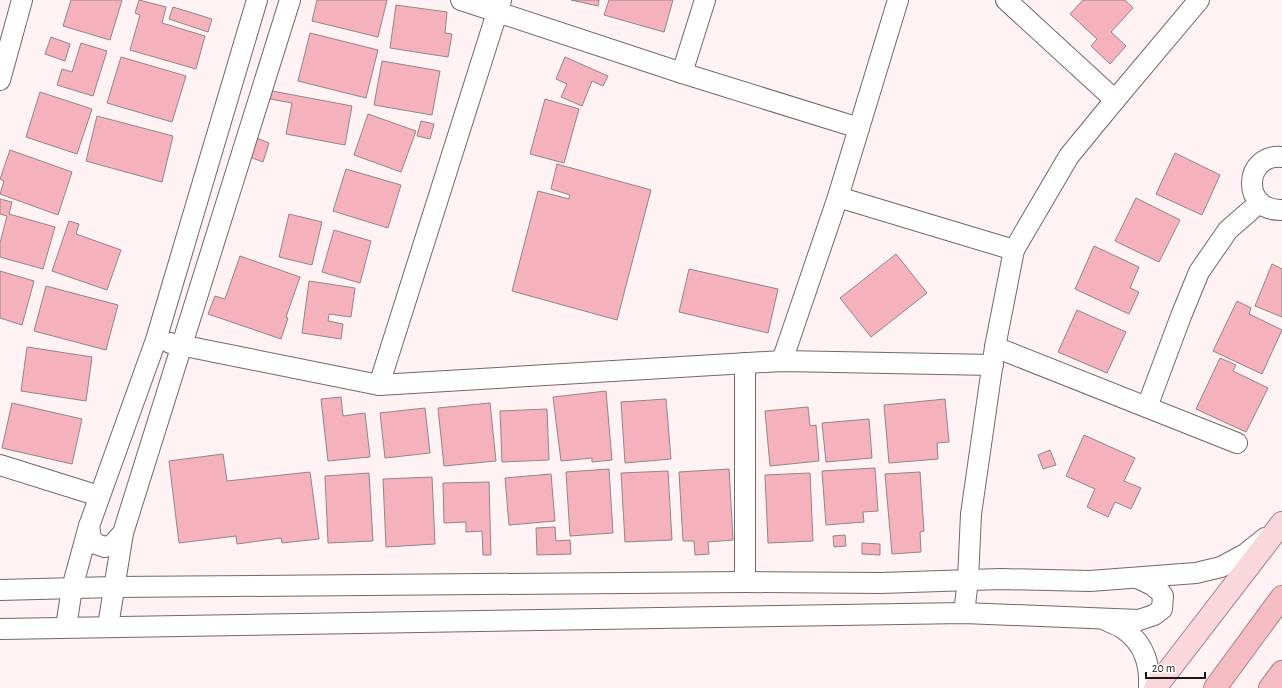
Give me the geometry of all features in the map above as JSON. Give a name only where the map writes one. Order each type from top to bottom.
[{"type":"highway","points":[[1215,688],[1282,597]]},
{"type":"highway","points":[[1270,688],[1282,672]]},
{"type":"main road","points":[[1155,688],[1281,524]]},
{"type":"street","points":[[0,80],[22,0]]},
{"type":"street","points":[[66,627],[72,588],[89,526],[156,340],[257,0]]},
{"type":"street","points":[[108,626],[123,533],[290,0]]},
{"type":"street","points":[[461,0],[499,6],[682,73],[859,128]]},
{"type":"street","points":[[682,73],[705,0]]},
{"type":"street","points":[[782,361],[838,198],[898,0]]},
{"type":"street","points":[[1006,0],[1114,100]]},
{"type":"street","points":[[964,613],[968,580],[971,514],[994,356],[1014,250],[1069,156],[1114,100],[1199,0]]},
{"type":"street","points":[[379,386],[499,6]]},
{"type":"street","points":[[1282,158],[1276,157],[1268,159],[1260,164],[1255,170],[1252,178],[1254,195],[1259,203],[1266,208],[1282,210]]},
{"type":"street","points":[[838,198],[1014,250]]},
{"type":"street","points":[[1147,407],[1180,316],[1199,272],[1228,230],[1259,203]]},
{"type":"street","points":[[156,340],[379,386],[782,361],[994,356],[1147,407],[1237,443]]},
{"type":"street","points":[[745,363],[745,582]]},
{"type":"street","points":[[136,396],[151,444]]},
{"type":"street","points":[[0,465],[99,496]]},
{"type":"street","points":[[0,590],[114,587],[745,582],[880,583],[1001,579],[1090,581],[1196,574],[1221,567],[1245,554],[1281,524]]},
{"type":"street","points":[[89,526],[91,538],[96,544],[105,547],[112,545],[123,533]]},
{"type":"street","points":[[0,629],[108,626],[964,613],[1139,620],[1154,615],[1162,609],[1163,596],[1159,589],[1154,585],[1137,578]]},
{"type":"street","points":[[1102,619],[1124,630],[1138,642],[1146,658],[1150,673],[1149,688]]},
{"type":"building","points":[[71,0],[122,0],[110,40],[63,26]]},
{"type":"building","points":[[139,0],[166,7],[162,23],[205,36],[196,69],[130,50],[140,15],[135,13]]},
{"type":"building","points":[[317,0],[387,0],[378,37],[312,21]]},
{"type":"building","points":[[571,0],[599,0],[598,6]]},
{"type":"building","points":[[609,0],[673,0],[664,32],[604,15]]},
{"type":"building","points":[[1083,0],[1125,0],[1133,8],[1111,32],[1126,46],[1110,64],[1091,46],[1097,39],[1070,14]]},
{"type":"building","points":[[396,5],[447,12],[445,33],[452,34],[448,57],[390,48]]},
{"type":"building","points":[[173,7],[212,19],[208,32],[169,19]]},
{"type":"building","points":[[310,33],[378,50],[366,98],[298,81]]},
{"type":"building","points":[[51,37],[70,44],[65,61],[45,54]]},
{"type":"building","points":[[81,43],[107,51],[93,96],[57,85],[62,69],[72,72]]},
{"type":"building","points":[[121,57],[186,76],[172,122],[107,103]]},
{"type":"building","points":[[565,57],[608,76],[603,86],[592,81],[582,106],[561,97],[567,84],[556,79]]},
{"type":"building","points":[[382,61],[440,71],[432,115],[374,105]]},
{"type":"building","points":[[272,91],[352,106],[345,145],[286,134],[292,103],[270,99]]},
{"type":"building","points":[[40,92],[92,109],[77,154],[26,137]]},
{"type":"building","points":[[545,99],[579,109],[564,163],[530,154]]},
{"type":"building","points":[[368,114],[416,131],[401,172],[354,155]]},
{"type":"building","points":[[97,116],[173,136],[162,182],[86,161]]},
{"type":"building","points":[[421,121],[434,124],[430,139],[417,136]]},
{"type":"building","points":[[254,137],[269,143],[263,162],[247,156]]},
{"type":"building","points":[[10,150],[72,172],[58,215],[0,194],[4,181],[0,179]]},
{"type":"building","points":[[1175,153],[1220,175],[1202,215],[1156,194]]},
{"type":"building","points":[[557,164],[651,190],[617,320],[512,291],[538,191],[569,199],[570,195],[551,189]]},
{"type":"building","points":[[346,169],[401,185],[388,228],[333,211]]},
{"type":"building","points":[[1136,198],[1180,220],[1159,262],[1115,241]]},
{"type":"building","points":[[0,199],[12,202],[9,214],[55,227],[43,269],[0,257],[0,243],[7,216],[0,214]]},
{"type":"building","points":[[289,214],[322,222],[312,265],[279,257]]},
{"type":"building","points":[[69,221],[79,224],[76,234],[121,250],[107,290],[52,271]]},
{"type":"building","points":[[334,230],[371,241],[360,283],[322,272]]},
{"type":"building","points":[[1094,246],[1139,267],[1130,288],[1139,292],[1129,314],[1075,289]]},
{"type":"building","points":[[896,254],[927,293],[871,337],[840,298]]},
{"type":"building","points":[[240,256],[300,277],[286,317],[288,318],[281,339],[208,314],[215,296],[225,299]]},
{"type":"building","points":[[1272,264],[1282,269],[1282,317],[1255,306]]},
{"type":"building","points":[[689,269],[778,289],[768,333],[679,312]]},
{"type":"building","points":[[0,271],[34,281],[22,325],[0,318]]},
{"type":"building","points":[[309,281],[355,288],[351,317],[329,314],[328,321],[343,324],[341,339],[302,333]]},
{"type":"building","points":[[46,286],[118,305],[106,350],[34,331]]},
{"type":"building","points":[[1237,301],[1251,308],[1249,314],[1282,330],[1262,374],[1213,351]]},
{"type":"building","points":[[1077,310],[1126,332],[1107,373],[1058,352]]},
{"type":"building","points":[[27,347],[92,357],[86,401],[21,391]]},
{"type":"building","points":[[1220,358],[1236,365],[1233,371],[1268,388],[1246,432],[1196,409]]},
{"type":"building","points":[[606,391],[612,460],[592,462],[592,458],[561,461],[553,397]]},
{"type":"building","points":[[341,397],[343,416],[365,413],[370,457],[328,461],[321,399]]},
{"type":"building","points":[[666,399],[671,459],[625,463],[621,402]]},
{"type":"building","points":[[945,399],[949,442],[937,443],[938,459],[889,463],[884,405]]},
{"type":"building","points":[[12,403],[82,419],[72,464],[2,448]]},
{"type":"building","points":[[490,403],[496,461],[444,466],[438,408]]},
{"type":"building","points":[[808,407],[810,426],[816,425],[819,461],[770,466],[765,411]]},
{"type":"building","points":[[425,408],[430,453],[385,458],[380,413]]},
{"type":"building","points":[[547,409],[549,460],[502,462],[500,411]]},
{"type":"building","points":[[869,419],[872,458],[826,462],[822,423]]},
{"type":"building","points":[[1084,435],[1135,458],[1124,481],[1141,488],[1131,509],[1115,502],[1108,517],[1087,507],[1095,489],[1066,476]]},
{"type":"building","points":[[1050,450],[1056,465],[1043,469],[1038,455]]},
{"type":"building","points":[[223,454],[227,481],[310,472],[319,539],[282,543],[281,538],[237,544],[236,536],[179,543],[169,461]]},
{"type":"building","points":[[875,468],[878,511],[863,512],[864,522],[826,525],[822,471]]},
{"type":"building","points":[[609,469],[613,533],[570,536],[566,472]]},
{"type":"building","points":[[729,469],[733,540],[708,542],[709,554],[695,555],[694,541],[683,541],[679,472]]},
{"type":"building","points":[[668,471],[672,540],[625,542],[621,473]]},
{"type":"building","points":[[920,472],[924,531],[920,532],[921,552],[892,554],[885,474]]},
{"type":"building","points":[[369,473],[373,541],[328,543],[325,476]]},
{"type":"building","points":[[810,473],[813,541],[768,543],[765,475]]},
{"type":"building","points":[[551,474],[555,521],[509,525],[505,478]]},
{"type":"building","points":[[432,477],[435,544],[386,547],[383,479]]},
{"type":"building","points":[[489,482],[491,555],[483,555],[482,531],[466,532],[466,522],[444,523],[443,483]]},
{"type":"building","points":[[555,527],[556,541],[570,540],[571,554],[537,555],[536,528]]},
{"type":"building","points":[[845,535],[846,546],[834,547],[833,536]]},
{"type":"building","points":[[862,543],[880,544],[880,555],[862,554]]}]
